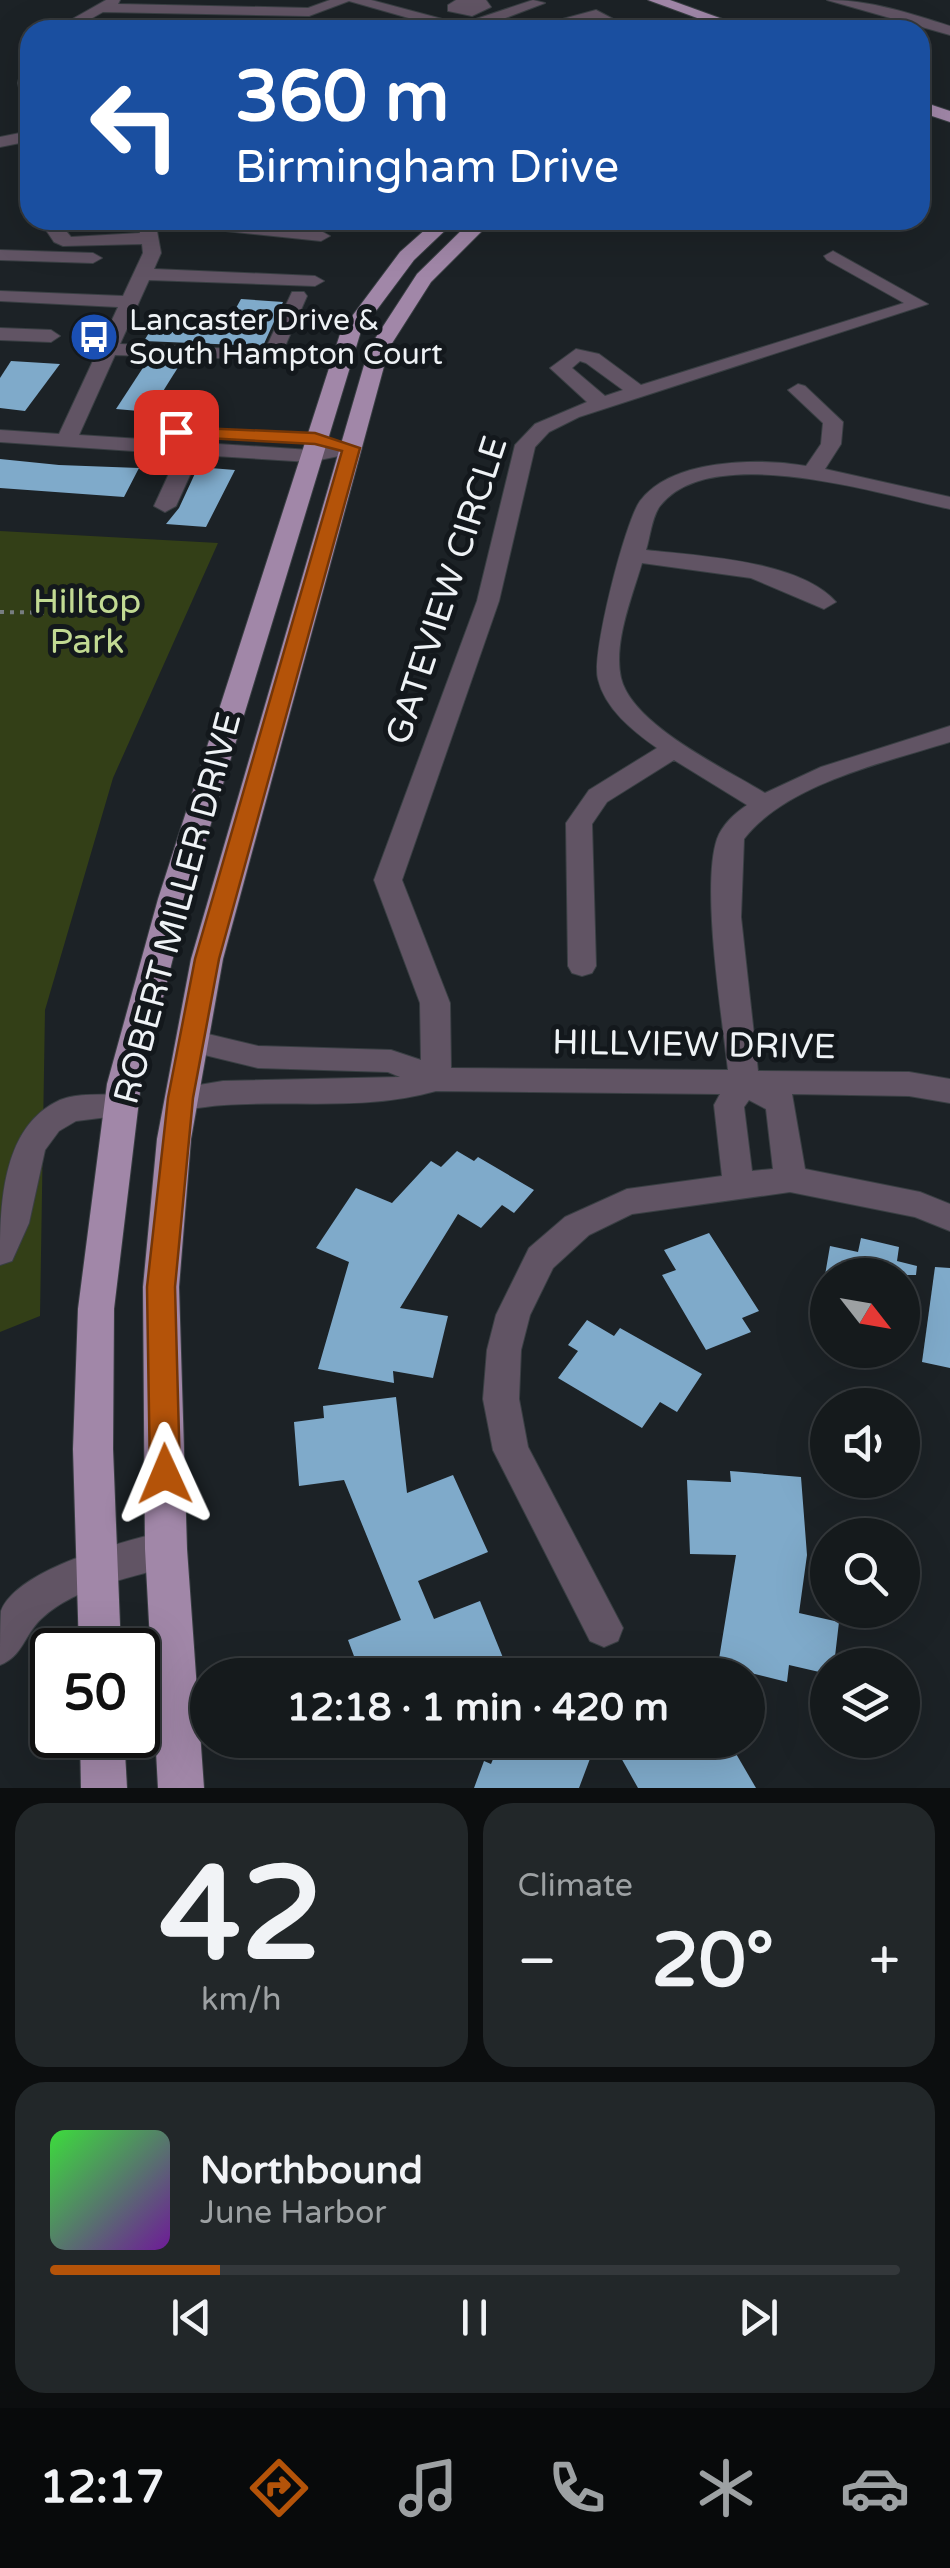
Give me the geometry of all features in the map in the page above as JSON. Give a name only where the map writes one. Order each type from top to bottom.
[{"type":"main road","points":[[633,0],[687,20]]},
{"type":"main road","points":[[655,0],[715,20]]},
{"type":"main road","name":"ROBERT MILLER DRIVE","points":[[99,1628],[93,1449],[96,1309],[121,1106],[173,899],[350,331],[407,256],[436,230]]},
{"type":"main road","name":"ROBERT MILLER DRIVE","points":[[181,1788],[166,1549],[161,1287],[180,1098],[207,959],[379,348],[410,292],[438,259],[472,230]]},
{"type":"main road","points":[[103,1758],[104,1788]]},
{"type":"street","points":[[77,20],[116,0]]},
{"type":"street","points":[[97,8],[123,12],[309,12],[343,0]]},
{"type":"street","points":[[355,0],[427,20]]},
{"type":"street","points":[[377,6],[394,0]]},
{"type":"street","points":[[447,5],[464,0],[484,4],[473,12],[490,20],[538,4]]},
{"type":"street","points":[[834,0],[920,20]]},
{"type":"street","points":[[571,20],[596,14],[608,20]]},
{"type":"street","points":[[55,230],[69,242],[142,230]]},
{"type":"street","points":[[66,440],[152,253],[148,230]]},
{"type":"street","points":[[264,230],[321,236]]},
{"type":"street","points":[[0,255],[97,258]]},
{"type":"street","name":"GATEVIEW CIRCLE","points":[[436,1078],[435,1004],[388,880],[488,601],[526,445],[542,428],[601,404],[919,304],[832,256]]},
{"type":"street","points":[[143,274],[315,281]]},
{"type":"street","points":[[0,296],[130,302]]},
{"type":"street","points":[[108,349],[272,356],[298,296]]},
{"type":"street","points":[[0,334],[51,336]]},
{"type":"street","points":[[601,404],[560,368],[576,355],[592,358],[638,392]]},
{"type":"street","points":[[798,390],[834,422],[830,444],[812,472]]},
{"type":"street","points":[[66,440],[107,428],[313,447]]},
{"type":"street","points":[[0,436],[192,450],[352,448]]},
{"type":"street","points":[[165,506],[192,450]]},
{"type":"street","points":[[763,803],[675,748],[628,712],[609,680],[610,650],[648,504],[679,483],[710,472],[750,467],[812,472],[950,503]]},
{"type":"street","points":[[634,556],[757,570],[795,583],[824,602]]},
{"type":"street","points":[[740,1186],[733,1161],[728,1105],[744,1083],[726,876],[730,838],[763,803],[828,774],[950,734]]},
{"type":"street","points":[[582,966],[579,823],[598,796],[675,748]]},
{"type":"street","points":[[191,1041],[258,1058],[392,1061],[436,1078]]},
{"type":"street","points":[[180,1098],[222,1093],[393,1091],[436,1078]]},
{"type":"street","name":"HILLVIEW DRIVE","points":[[436,1078],[909,1084],[950,1091]]},
{"type":"street","points":[[744,1083],[781,1102],[790,1179]]},
{"type":"street","points":[[0,1250],[13,1223],[30,1147],[48,1122],[70,1109],[121,1106]]},
{"type":"street","points":[[604,1628],[512,1450],[501,1400],[504,1350],[513,1314],[542,1258],[577,1226],[626,1202],[790,1179],[920,1205],[950,1218]]},
{"type":"street","points":[[0,1646],[27,1606],[97,1566],[166,1549]]},
{"type":"path","points":[[0,612],[46,615],[81,611],[106,596]]},
{"type":"green space","name":"Hilltop Park","points":[[0,531],[218,543],[113,778],[45,1010],[40,1316],[0,1332]]},
{"type":"building","points":[[241,299],[283,302],[263,346],[144,341],[156,321],[226,326]]},
{"type":"building","points":[[148,360],[182,361],[150,412],[116,409]]},
{"type":"building","points":[[11,361],[60,364],[25,411],[0,408],[0,378]]},
{"type":"building","points":[[0,459],[139,468],[124,497],[0,488]]},
{"type":"building","points":[[198,467],[235,470],[206,527],[166,524],[179,508]]},
{"type":"building","points":[[457,1151],[474,1161],[478,1157],[534,1190],[514,1213],[502,1205],[481,1228],[458,1214],[400,1308],[448,1316],[433,1378],[393,1371],[394,1383],[318,1369],[349,1262],[316,1248],[356,1188],[392,1203],[431,1161],[441,1167]]},
{"type":"building","points":[[709,1233],[759,1311],[742,1318],[751,1332],[706,1350],[662,1275],[676,1270],[664,1250]]},
{"type":"building","points":[[861,1238],[899,1247],[897,1258],[828,1258],[830,1246],[858,1252]]},
{"type":"building","points":[[935,1267],[950,1268],[950,1368],[922,1362]]},
{"type":"building","points":[[587,1320],[614,1336],[620,1328],[702,1374],[677,1412],[660,1402],[642,1428],[558,1378],[578,1351],[568,1345]]},
{"type":"building","points":[[396,1397],[407,1493],[453,1475],[488,1552],[418,1581],[434,1619],[480,1601],[503,1658],[355,1658],[348,1640],[401,1620],[344,1480],[299,1486],[294,1422],[324,1418],[323,1406]]},
{"type":"building","points":[[730,1471],[801,1477],[807,1555],[799,1613],[810,1615],[810,1628],[838,1628],[836,1648],[810,1648],[810,1670],[789,1665],[787,1682],[765,1677],[765,1658],[719,1658],[736,1555],[690,1554],[687,1480],[731,1482]]},
{"type":"building","points":[[494,1758],[590,1758],[579,1788],[474,1788],[484,1761],[491,1764]]},
{"type":"building","points":[[621,1758],[738,1758],[756,1788],[638,1788]]},
{"type":"place","name":"Lancaster Drive & South Hampton Court","points":[[94,337]]},
{"type":"route","points":[[165,1474],[161,1287],[180,1098],[207,959],[352,448],[315,438],[176,432]]}]
